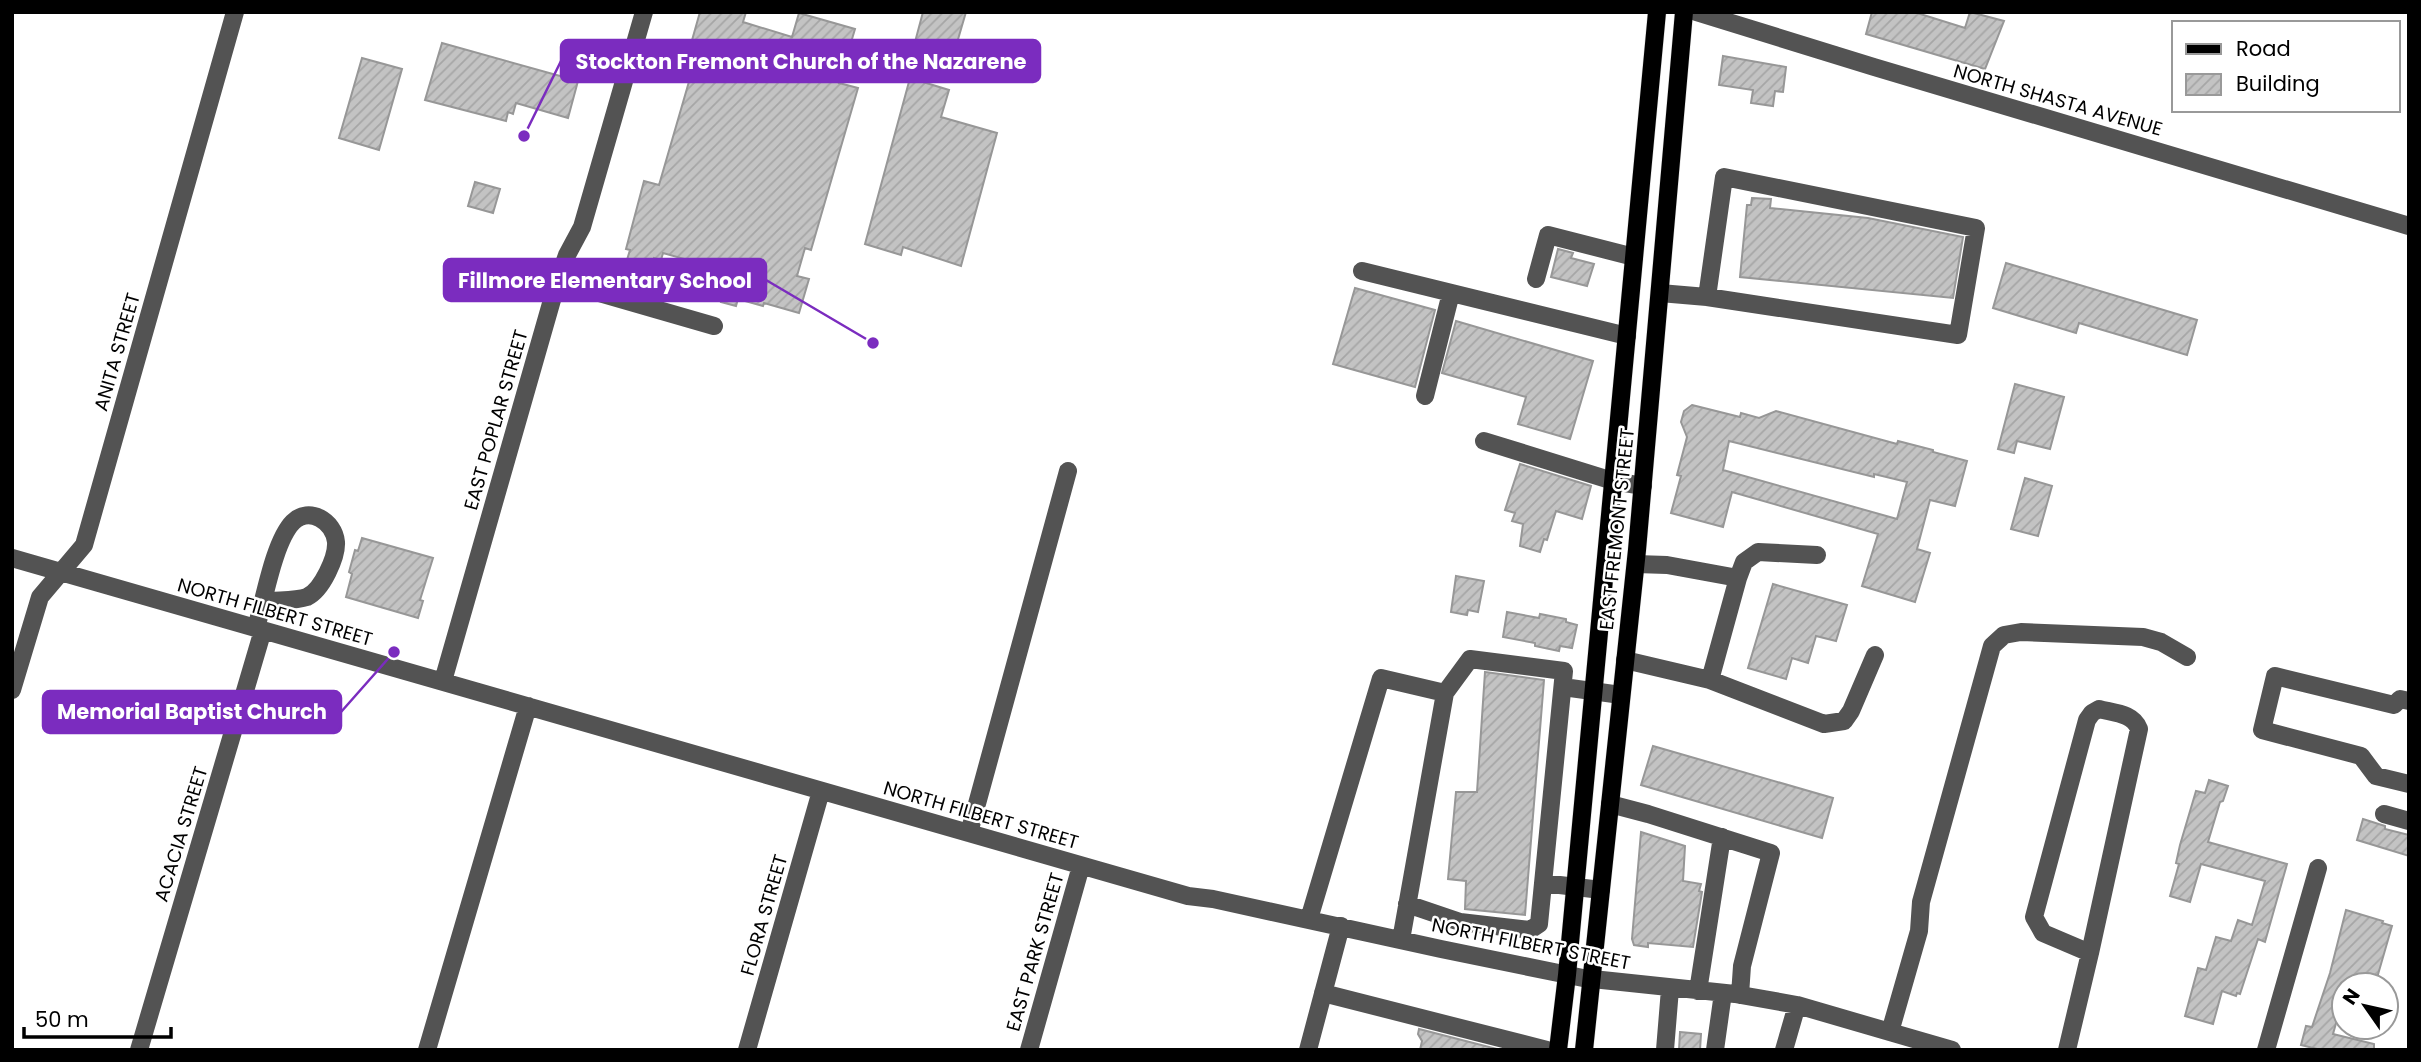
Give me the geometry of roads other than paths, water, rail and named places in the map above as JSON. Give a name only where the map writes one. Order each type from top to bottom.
[{"type":"main road","name":"EAST FREMONT STREET","points":[[1558,1050],[1576,887],[1657,12]]},
{"type":"main road","name":"EAST FREMONT STREET","points":[[1584,1050],[1636,564],[1684,12]]},
{"type":"street","name":"ANITA STREET","points":[[12,690],[40,597],[84,545],[235,12]]},
{"type":"street","name":"EAST POPLAR STREET","points":[[443,681],[558,281],[582,227],[645,12]]},
{"type":"street","name":"NORTH SHASTA AVENUE","points":[[1696,12],[1874,68],[2409,226]]},
{"type":"street","points":[[1660,293],[1707,297],[1958,335],[1976,228],[1724,177],[1707,297]]},
{"type":"street","points":[[1536,279],[1548,234],[1634,257]]},
{"type":"street","points":[[1362,271],[1627,336]]},
{"type":"street","points":[[558,281],[714,326]]},
{"type":"street","points":[[1424,396],[1451,293]]},
{"type":"street","points":[[1484,441],[1613,481],[1643,486]]},
{"type":"street","points":[[969,834],[1068,471]]},
{"type":"street","name":"ACACIA STREET","points":[[139,1050],[260,629],[264,601],[274,561],[293,522],[305,514],[317,516],[331,527],[336,542],[321,586],[306,597],[264,601]]},
{"type":"street","points":[[1710,680],[1744,562],[1758,552],[1817,555]]},
{"type":"street","name":"NORTH FILBERT STREET","points":[[12,558],[1188,896],[1567,975],[1797,1004],[1952,1050]]},
{"type":"street","points":[[1636,564],[1667,565],[1738,578]]},
{"type":"street","points":[[1891,1032],[1919,931],[1922,902],[1992,646],[2004,635],[2021,632],[2143,637],[2161,642],[2187,657]]},
{"type":"street","points":[[1625,660],[1710,680],[1824,724],[1844,721],[1875,655]]},
{"type":"street","points":[[1401,940],[1446,693],[1469,659],[1564,671],[1539,924],[1530,930],[1460,922],[1408,904]]},
{"type":"street","points":[[2409,701],[2400,699],[2394,705],[2275,676],[2262,730],[2361,756],[2376,776],[2409,784]]},
{"type":"street","points":[[1308,919],[1381,678],[1446,693]]},
{"type":"street","points":[[1563,687],[1621,695]]},
{"type":"street","points":[[427,1050],[528,706]]},
{"type":"street","points":[[2067,1050],[2090,953],[2139,729],[2137,722],[2130,717],[2099,709],[2087,720],[2034,917],[2043,933],[2090,953]]},
{"type":"street","name":"FLORA STREET","points":[[747,1050],[821,791]]},
{"type":"street","points":[[1610,804],[1771,853],[1742,965],[1715,1050]]},
{"type":"street","points":[[2384,814],[2409,821]]},
{"type":"street","points":[[1698,991],[1722,837]]},
{"type":"street","name":"EAST PARK STREET","points":[[1029,1050],[1081,866]]},
{"type":"street","points":[[2266,1050],[2318,868]]},
{"type":"street","points":[[1543,883],[1601,890]]},
{"type":"street","points":[[1308,1050],[1341,926]]},
{"type":"street","points":[[1665,1050],[1671,989]]},
{"type":"street","points":[[1323,993],[1547,1050]]},
{"type":"street","points":[[1784,1050],[1797,1004]]},
{"type":"place","name":"Stockton Fremont Church of the Nazarene","points":[[524,136]]},
{"type":"place","name":"Fillmore Elementary School","points":[[873,343]]},
{"type":"place","name":"Memorial Baptist Church","points":[[394,652]]}]
